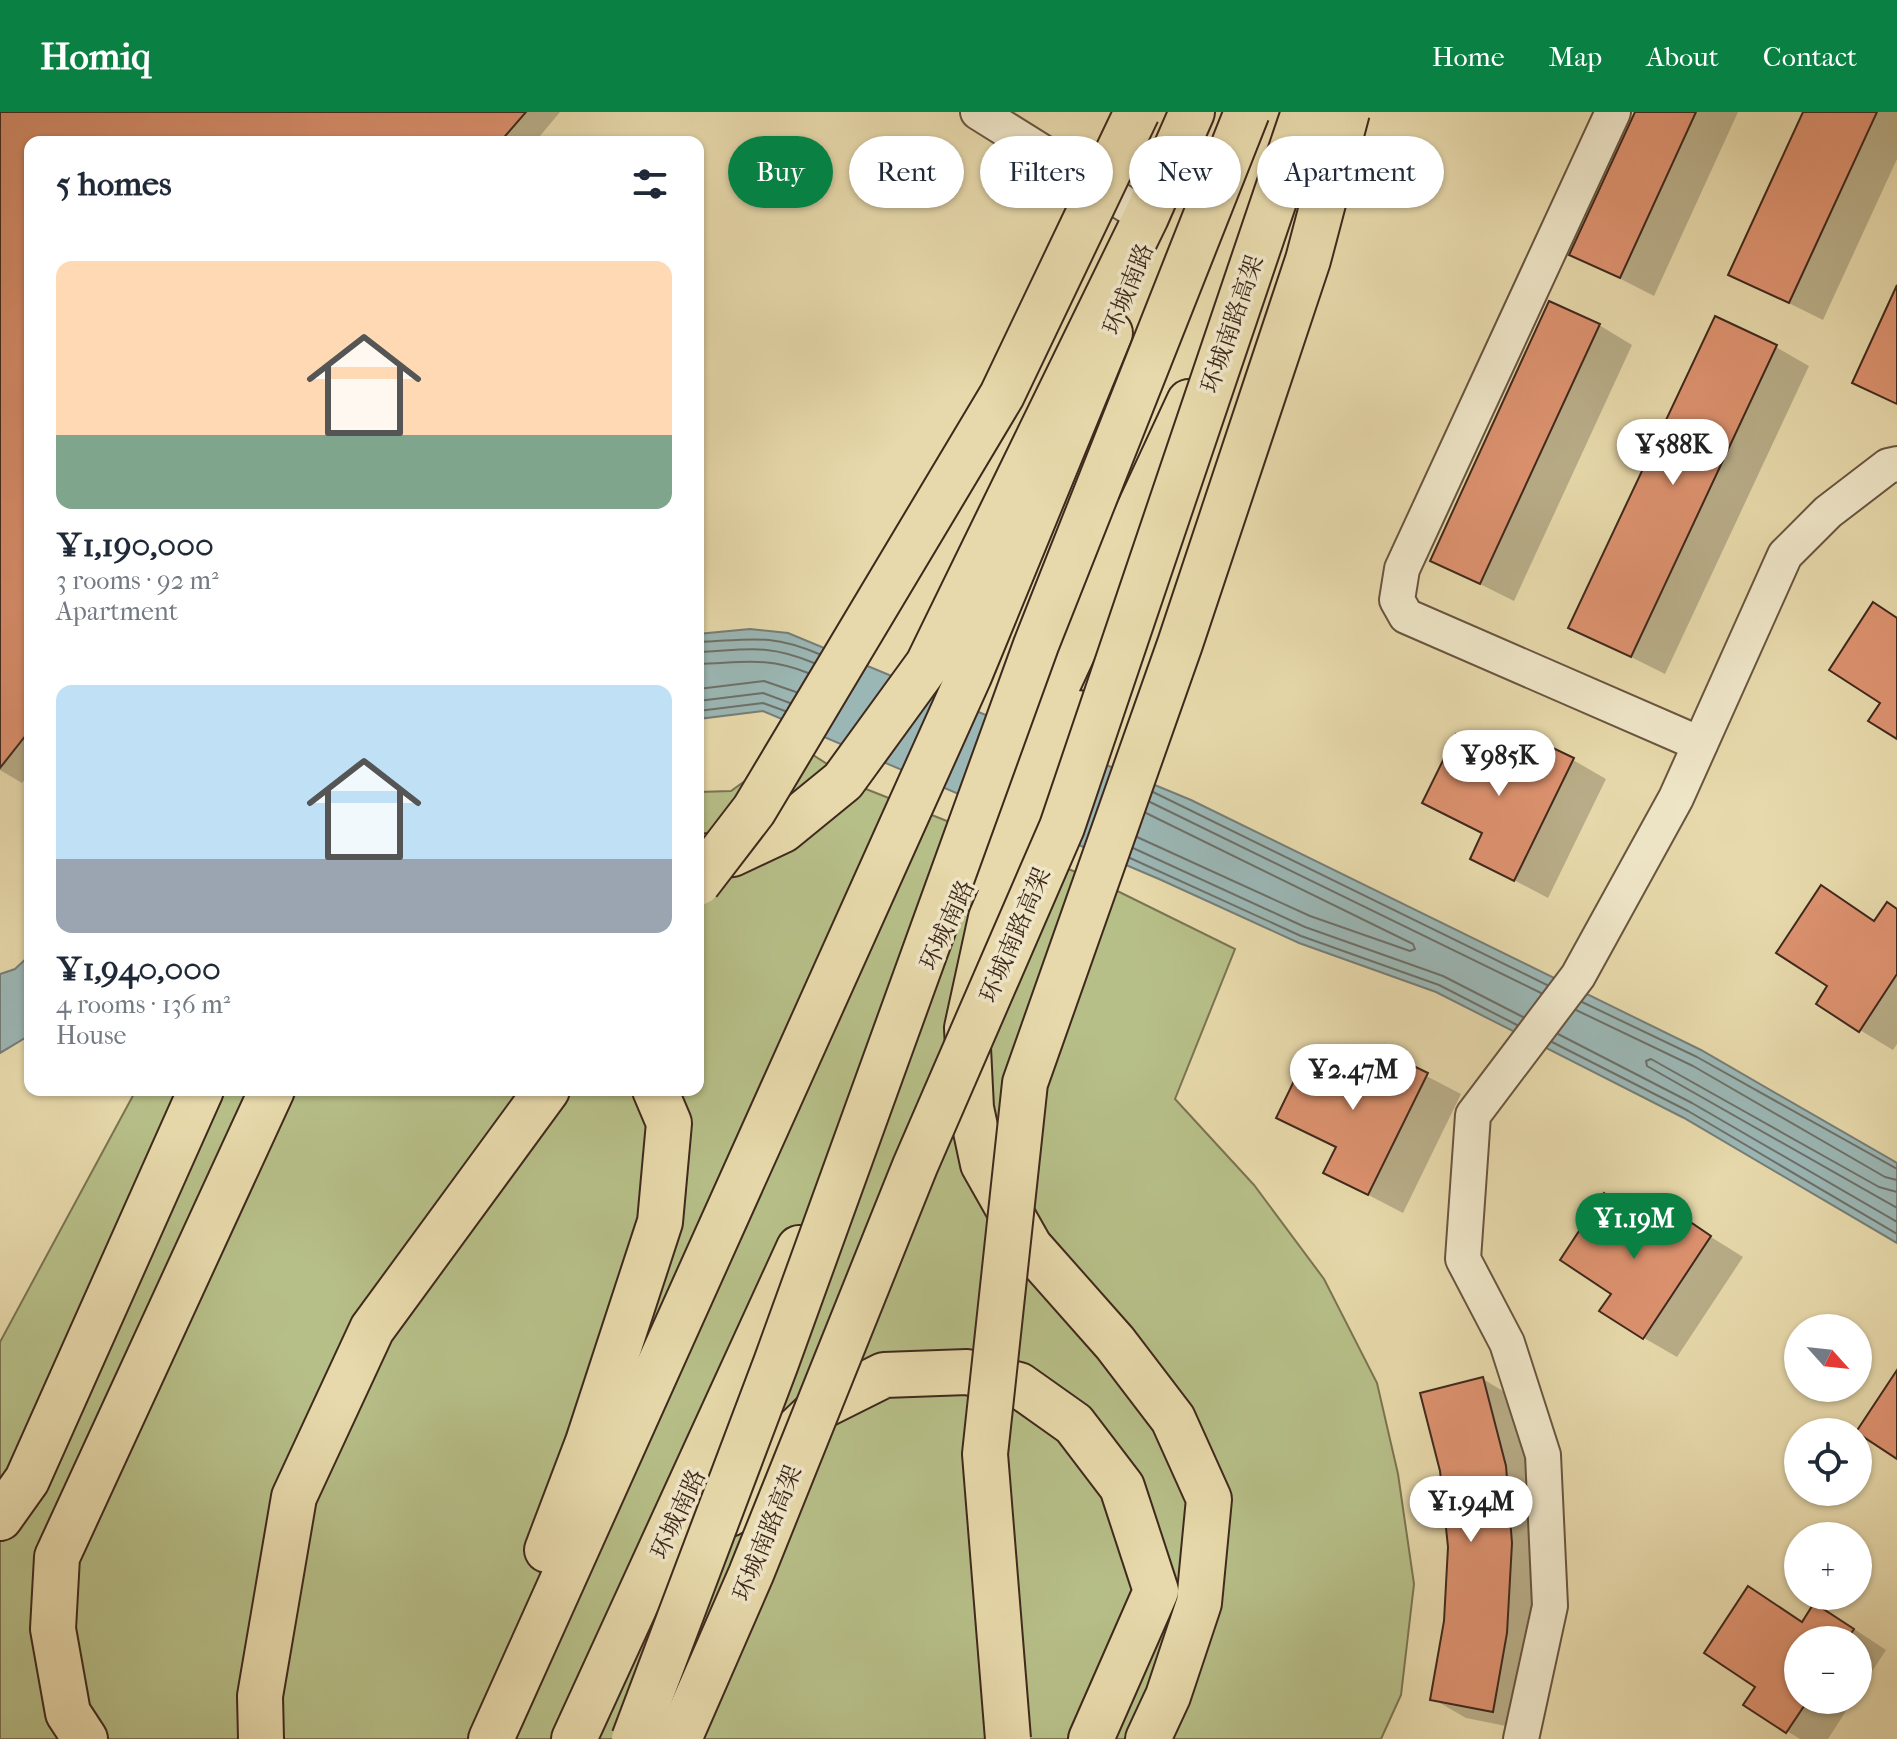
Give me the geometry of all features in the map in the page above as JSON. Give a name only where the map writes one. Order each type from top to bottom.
[{"type":"main road","points":[[704,875],[754,810],[1002,395],[1137,112]]},
{"type":"main road","points":[[704,856],[732,854],[783,830],[843,781],[928,664],[1146,217],[1192,112]]},
{"type":"main road","name":"环城南路","points":[[491,1739],[969,676],[1200,112]]},
{"type":"main road","name":"环城南路高架","points":[[634,1739],[776,1363],[1036,645],[1247,112]]},
{"type":"main road","name":"环城南路高架","points":[[679,1739],[751,1574],[915,1166],[1062,827],[1304,112]]},
{"type":"main road","name":"环城南路","points":[[574,1739],[981,849],[1063,713],[1322,112]]},
{"type":"main road","points":[[1148,1739],[1168,1696],[1199,1603],[1209,1499],[1173,1419],[1115,1343],[1030,1247],[983,1164],[971,1108],[967,1028],[991,918],[1063,713],[1332,112]]},
{"type":"main road","points":[[1008,1739],[985,1454],[1025,1083],[1180,644],[1288,319],[1347,112]]},
{"type":"main road","points":[[0,1518],[27,1480],[198,1096]]},
{"type":"main road","points":[[85,1739],[68,1713],[53,1629],[57,1557],[269,1096]]},
{"type":"main road","points":[[261,1739],[260,1696],[294,1497],[372,1329],[543,1096]]},
{"type":"main road","points":[[463,1739],[543,1562],[588,1442],[660,1222],[669,1123],[658,1096]]},
{"type":"main road","points":[[611,1739],[683,1594],[756,1469],[822,1406],[884,1375],[967,1372],[1019,1385],[1074,1424],[1122,1487],[1156,1591],[1091,1739]]},
{"type":"main road","points":[[590,1739],[710,1444]]},
{"type":"street","points":[[978,112],[1146,217]]},
{"type":"street","points":[[1613,112],[1402,569],[1397,600],[1406,616],[1700,744]]},
{"type":"street","points":[[1521,1739],[1550,1606],[1543,1455],[1507,1343],[1463,1259],[1473,1115],[1578,976],[1676,798],[1785,555],[1828,512],[1888,466],[1897,464]]},
{"type":"green space","points":[[796,744],[866,789],[1091,878],[1235,949],[1175,1099],[1254,1185],[1324,1279],[1377,1383],[1398,1474],[1414,1584],[1401,1695],[1381,1739],[0,1739],[0,1342],[133,1096],[704,1096],[704,792],[731,791]]},
{"type":"water","points":[[750,629],[788,633],[1191,800],[1701,1050],[1897,1163],[1897,1243],[1684,1118],[1436,992],[1299,943],[1159,879],[763,711],[704,718],[704,633]]},
{"type":"water","points":[[24,961],[24,1039],[0,1053],[0,974],[15,969]]},
{"type":"building","points":[[0,112],[526,112],[505,136],[24,136],[24,738],[0,768]]},
{"type":"building","points":[[1635,112],[1696,112],[1620,278],[1569,255]]},
{"type":"building","points":[[1803,112],[1877,112],[1789,303],[1728,275]]},
{"type":"building","points":[[1897,285],[1897,404],[1852,383]]},
{"type":"building","points":[[1549,301],[1600,324],[1480,584],[1430,561]]},
{"type":"building","points":[[1715,316],[1777,345],[1631,657],[1568,628]]},
{"type":"building","points":[[1873,602],[1897,618],[1897,739],[1868,721],[1880,703],[1829,670]]},
{"type":"building","points":[[1456,734],[1515,763],[1528,736],[1574,758],[1514,881],[1470,859],[1482,833],[1422,803]]},
{"type":"building","points":[[1821,885],[1874,921],[1887,902],[1897,909],[1897,974],[1859,1032],[1816,1004],[1827,986],[1776,953]]},
{"type":"building","points":[[1310,1048],[1370,1078],[1383,1051],[1428,1073],[1368,1195],[1323,1173],[1336,1147],[1276,1118]]},
{"type":"building","points":[[1604,1193],[1658,1228],[1671,1209],[1711,1236],[1643,1339],[1599,1311],[1611,1294],[1560,1260]]},
{"type":"building","points":[[1897,1370],[1897,1459],[1872,1443],[1872,1418],[1865,1418]]},
{"type":"building","points":[[1483,1377],[1506,1466],[1512,1543],[1507,1633],[1493,1712],[1430,1700],[1444,1621],[1448,1547],[1440,1471],[1420,1393]]},
{"type":"building","points":[[1748,1586],[1802,1622],[1810,1610],[1825,1610],[1849,1626],[1784,1626],[1784,1714],[1799,1714],[1786,1733],[1743,1705],[1755,1687],[1704,1653]]}]
